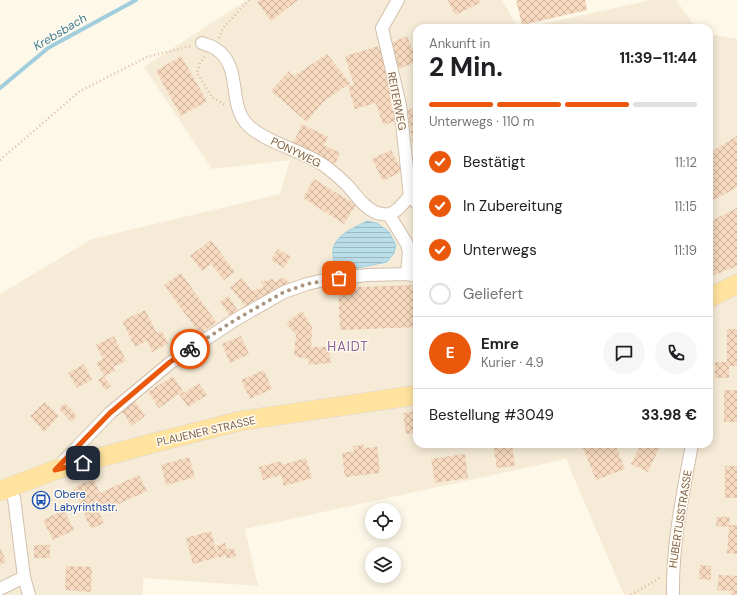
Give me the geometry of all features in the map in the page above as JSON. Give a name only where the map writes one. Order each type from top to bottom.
[{"type":"main road","points":[[713,296],[737,284]]},
{"type":"main road","name":"PLAUENER STRASSE","points":[[5,489],[55,470],[240,421],[413,396]]},
{"type":"street","name":"REITERWEG","points":[[398,0],[382,28],[400,106],[413,200]]},
{"type":"street","points":[[202,44],[216,49]]},
{"type":"street","name":"PONYWEG","points":[[216,49],[228,62],[234,82],[237,104],[245,122],[258,134],[297,151],[325,166],[347,185],[364,205],[377,213],[389,215]]},
{"type":"street","points":[[55,470],[110,413],[170,362],[235,320],[278,296],[307,284],[324,280],[368,275],[412,275],[407,244],[389,215],[413,200]]},
{"type":"street","name":"HUBERTUSSTRASSE","points":[[673,595],[672,570],[675,543],[691,448]]},
{"type":"street","points":[[5,489],[14,498],[24,577],[29,595]]},
{"type":"street","points":[[0,590],[24,577]]},
{"type":"path","points":[[241,114],[212,97],[197,73],[200,62],[216,49],[223,28],[249,0]]},
{"type":"path","points":[[0,160],[80,91],[147,57],[202,44]]},
{"type":"path","points":[[631,595],[672,570]]},
{"type":"shaded area","points":[[247,0],[502,0],[516,24],[413,24],[413,448],[713,448],[713,35],[737,39],[737,595],[624,595],[566,459],[245,529],[258,586],[143,578],[143,595],[0,595],[0,294],[92,239],[280,194],[290,160],[212,169],[144,67]]},
{"type":"shaded area","points":[[651,0],[676,0],[693,24],[542,24]]},
{"type":"water","points":[[367,221],[377,223],[389,232],[396,245],[394,253],[387,262],[347,270],[336,269],[333,259],[335,244],[344,234]]},
{"type":"building","points":[[260,0],[298,0],[271,21],[257,2]]},
{"type":"building","points":[[448,0],[479,0],[480,3],[455,15]]},
{"type":"building","points":[[516,0],[585,0],[587,10],[522,24]]},
{"type":"building","points":[[407,36],[413,51],[413,63],[399,69],[389,44]]},
{"type":"building","points":[[379,46],[394,98],[390,100],[396,121],[383,125],[376,103],[355,109],[348,86],[354,85],[345,56]]},
{"type":"building","points":[[327,54],[350,83],[322,103],[307,122],[271,91],[289,71],[294,76]]},
{"type":"building","points":[[181,56],[207,101],[181,116],[156,71]]},
{"type":"building","points":[[413,109],[413,148],[412,137],[407,110]]},
{"type":"building","points":[[302,124],[328,137],[324,145],[340,153],[335,164],[293,144]]},
{"type":"building","points":[[737,136],[737,187],[713,201],[713,151]]},
{"type":"building","points":[[391,150],[402,171],[383,181],[372,159]]},
{"type":"building","points":[[314,179],[356,205],[344,224],[303,198]]},
{"type":"building","points":[[737,208],[737,266],[713,275],[713,220]]},
{"type":"building","points":[[211,240],[235,272],[224,280],[211,264],[202,271],[190,256]]},
{"type":"building","points":[[278,249],[291,257],[284,268],[271,260]]},
{"type":"building","points":[[181,273],[216,322],[200,334],[164,285]]},
{"type":"building","points":[[284,277],[292,286],[247,309],[230,287],[242,278],[252,291],[264,287],[261,282],[272,279],[275,282]]},
{"type":"building","points":[[413,285],[413,327],[340,330],[338,288]]},
{"type":"building","points":[[228,296],[238,311],[230,316],[220,302]]},
{"type":"building","points":[[145,310],[157,333],[162,331],[168,344],[152,352],[147,341],[135,347],[122,321]]},
{"type":"building","points":[[302,311],[312,327],[311,347],[329,347],[331,363],[309,365],[308,359],[294,356],[296,335],[286,323]]},
{"type":"building","points":[[727,329],[737,329],[737,366],[729,366],[729,378],[715,378],[715,362],[727,362]]},
{"type":"building","points":[[114,336],[126,361],[113,367],[115,371],[104,376],[96,363],[103,359],[96,345]]},
{"type":"building","points":[[241,336],[249,354],[230,363],[222,344]]},
{"type":"building","points":[[84,364],[92,380],[77,388],[68,373]]},
{"type":"building","points":[[264,370],[272,389],[250,399],[241,380]]},
{"type":"building","points":[[104,376],[111,386],[105,390],[98,380]]},
{"type":"building","points":[[173,376],[184,393],[199,383],[207,395],[188,407],[179,394],[159,408],[148,392]]},
{"type":"building","points":[[724,390],[737,390],[737,422],[724,422]]},
{"type":"building","points":[[135,401],[145,416],[132,426],[121,410]]},
{"type":"building","points":[[45,402],[59,416],[44,432],[30,416]]},
{"type":"building","points":[[65,403],[77,416],[71,422],[59,409]]},
{"type":"building","points":[[413,412],[413,433],[406,434],[403,413]]},
{"type":"building","points":[[364,445],[364,448],[377,447],[380,473],[345,477],[342,453],[354,451],[353,446]]},
{"type":"building","points":[[494,448],[513,448],[515,466],[497,468]]},
{"type":"building","points":[[583,448],[617,448],[625,469],[596,480]]},
{"type":"building","points":[[639,448],[659,448],[648,472],[631,464]]},
{"type":"building","points":[[465,454],[468,478],[435,483],[431,459]]},
{"type":"building","points":[[189,457],[195,477],[166,485],[161,465]]},
{"type":"building","points":[[306,458],[312,478],[284,486],[281,475],[263,480],[259,467],[281,461],[282,465]]},
{"type":"building","points":[[725,466],[737,466],[737,498],[725,498]]},
{"type":"building","points":[[139,475],[147,491],[99,513],[104,523],[91,529],[73,488],[93,479],[100,493]]},
{"type":"building","points":[[64,510],[74,530],[53,540],[43,520]]},
{"type":"building","points":[[717,517],[730,517],[729,525],[737,525],[737,554],[727,553],[729,527],[716,526]]},
{"type":"building","points":[[211,531],[218,557],[193,564],[186,538]]},
{"type":"building","points":[[225,543],[227,550],[234,548],[236,556],[227,559],[226,555],[219,558],[216,546]]},
{"type":"building","points":[[34,545],[50,545],[50,558],[34,558]]},
{"type":"building","points":[[0,547],[6,562],[0,565]]},
{"type":"building","points":[[700,565],[711,566],[711,580],[699,579]]},
{"type":"building","points":[[66,566],[92,567],[91,592],[65,590]]},
{"type":"building","points":[[719,575],[737,576],[737,595],[731,595],[731,591],[717,590]]},
{"type":"waterway","name":"Krebsbach","points":[[0,88],[48,48],[136,0]]},
{"type":"way so far","points":[[190,349],[235,320],[284,292],[307,284],[339,278]]},
{"type":"place","name":"Obere Labyrinthstr.","points":[[41,500]]},
{"type":"district","name":"HAIDT","points":[[348,346]]},
{"type":"route","points":[[83,463],[55,470],[110,413],[170,362],[190,349]]}]
